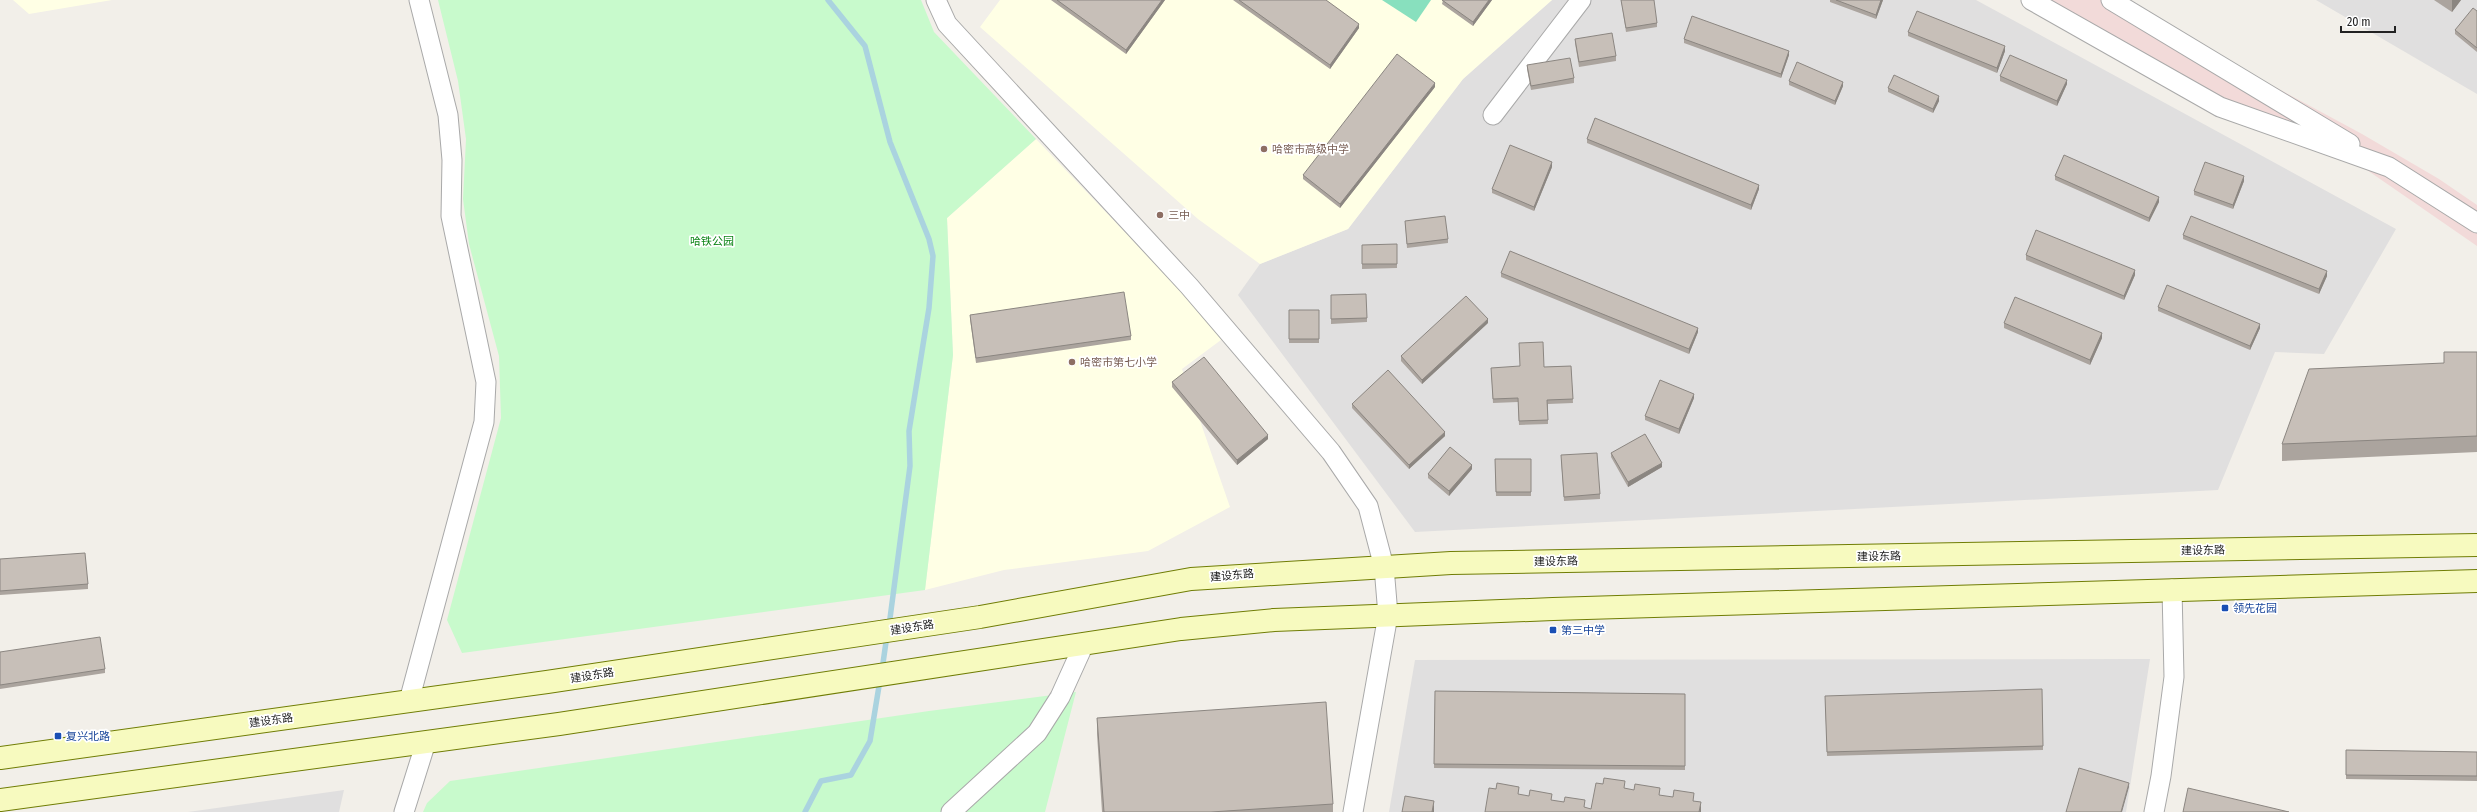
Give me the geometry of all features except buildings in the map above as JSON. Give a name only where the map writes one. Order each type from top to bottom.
[{"type":"main road","name":"建设东路","points":[[0,758],[409,702],[980,617],[1192,579],[1459,563],[2477,545]]},
{"type":"main road","points":[[0,800],[558,724],[1181,629],[1274,620],[2172,589],[2477,581]]},
{"type":"street","points":[[409,702],[484,422],[486,382],[451,216],[452,160],[448,115],[419,0]]},
{"type":"street","points":[[936,0],[947,24],[1189,286],[1331,452],[1368,506],[1384,567],[1388,615],[1353,812]]},
{"type":"street","points":[[1493,115],[1581,0]]},
{"type":"street","points":[[2031,0],[2220,107],[2389,167]]},
{"type":"street","points":[[2111,0],[2389,167],[2477,223]]},
{"type":"street","points":[[2154,812],[2161,776],[2174,677],[2172,589]]},
{"type":"street","points":[[951,812],[1037,732],[1060,697],[1084,644]]},
{"type":"street","points":[[404,812],[426,742]]},
{"type":"shaded area","points":[[13,0],[112,0],[29,14]]},
{"type":"shaded area","name":"哈密市高级中学","points":[[1000,0],[1552,0],[1463,79],[1348,229],[1260,264],[1198,219],[980,27]]},
{"type":"shaded area","points":[[1552,0],[1976,0],[2396,229],[2324,354],[2275,352],[2218,490],[1415,532],[1238,295],[1260,264],[1348,229],[1463,79]]},
{"type":"shaded area","points":[[2026,0],[2128,0],[2223,59],[2362,134],[2439,179],[2477,205],[2477,246],[2367,170],[2218,111]]},
{"type":"shaded area","points":[[2316,0],[2477,0],[2477,94]]},
{"type":"shaded area","name":"哈密市第七小学","points":[[1036,139],[1225,337],[1182,369],[1230,507],[1148,551],[1004,570],[925,590],[953,355],[947,218]]},
{"type":"shaded area","points":[[2150,659],[2126,812],[1389,812],[1415,660]]},
{"type":"shaded area","points":[[344,790],[339,812],[188,812]]},
{"type":"green space","name":"哈铁公园","points":[[438,0],[921,0],[934,32],[1036,139],[947,218],[953,355],[925,590],[462,653],[447,620],[501,418],[499,356],[469,244],[463,199],[466,139],[458,81]]},
{"type":"green space","points":[[1382,0],[1431,0],[1416,22]]},
{"type":"green space","points":[[1076,692],[1045,812],[423,812],[427,803],[450,781],[929,711]]},
{"type":"waterway","points":[[828,0],[865,46],[890,142],[929,239],[933,256],[929,308],[909,431],[910,466],[889,626]]},
{"type":"waterway","points":[[882,670],[887,635]]},
{"type":"waterway","points":[[805,812],[821,781],[851,775],[870,741],[880,680]]},
{"type":"place","name":"哈密市高级中学","points":[[1264,149]]},
{"type":"place","name":"三中","points":[[1160,215]]},
{"type":"place","name":"哈密市第七小学","points":[[1072,362]]},
{"type":"place","name":"领先花园","points":[[2225,608]]},
{"type":"place","name":"第三中学","points":[[1553,630]]},
{"type":"place","name":"复兴北路","points":[[58,736]]}]
